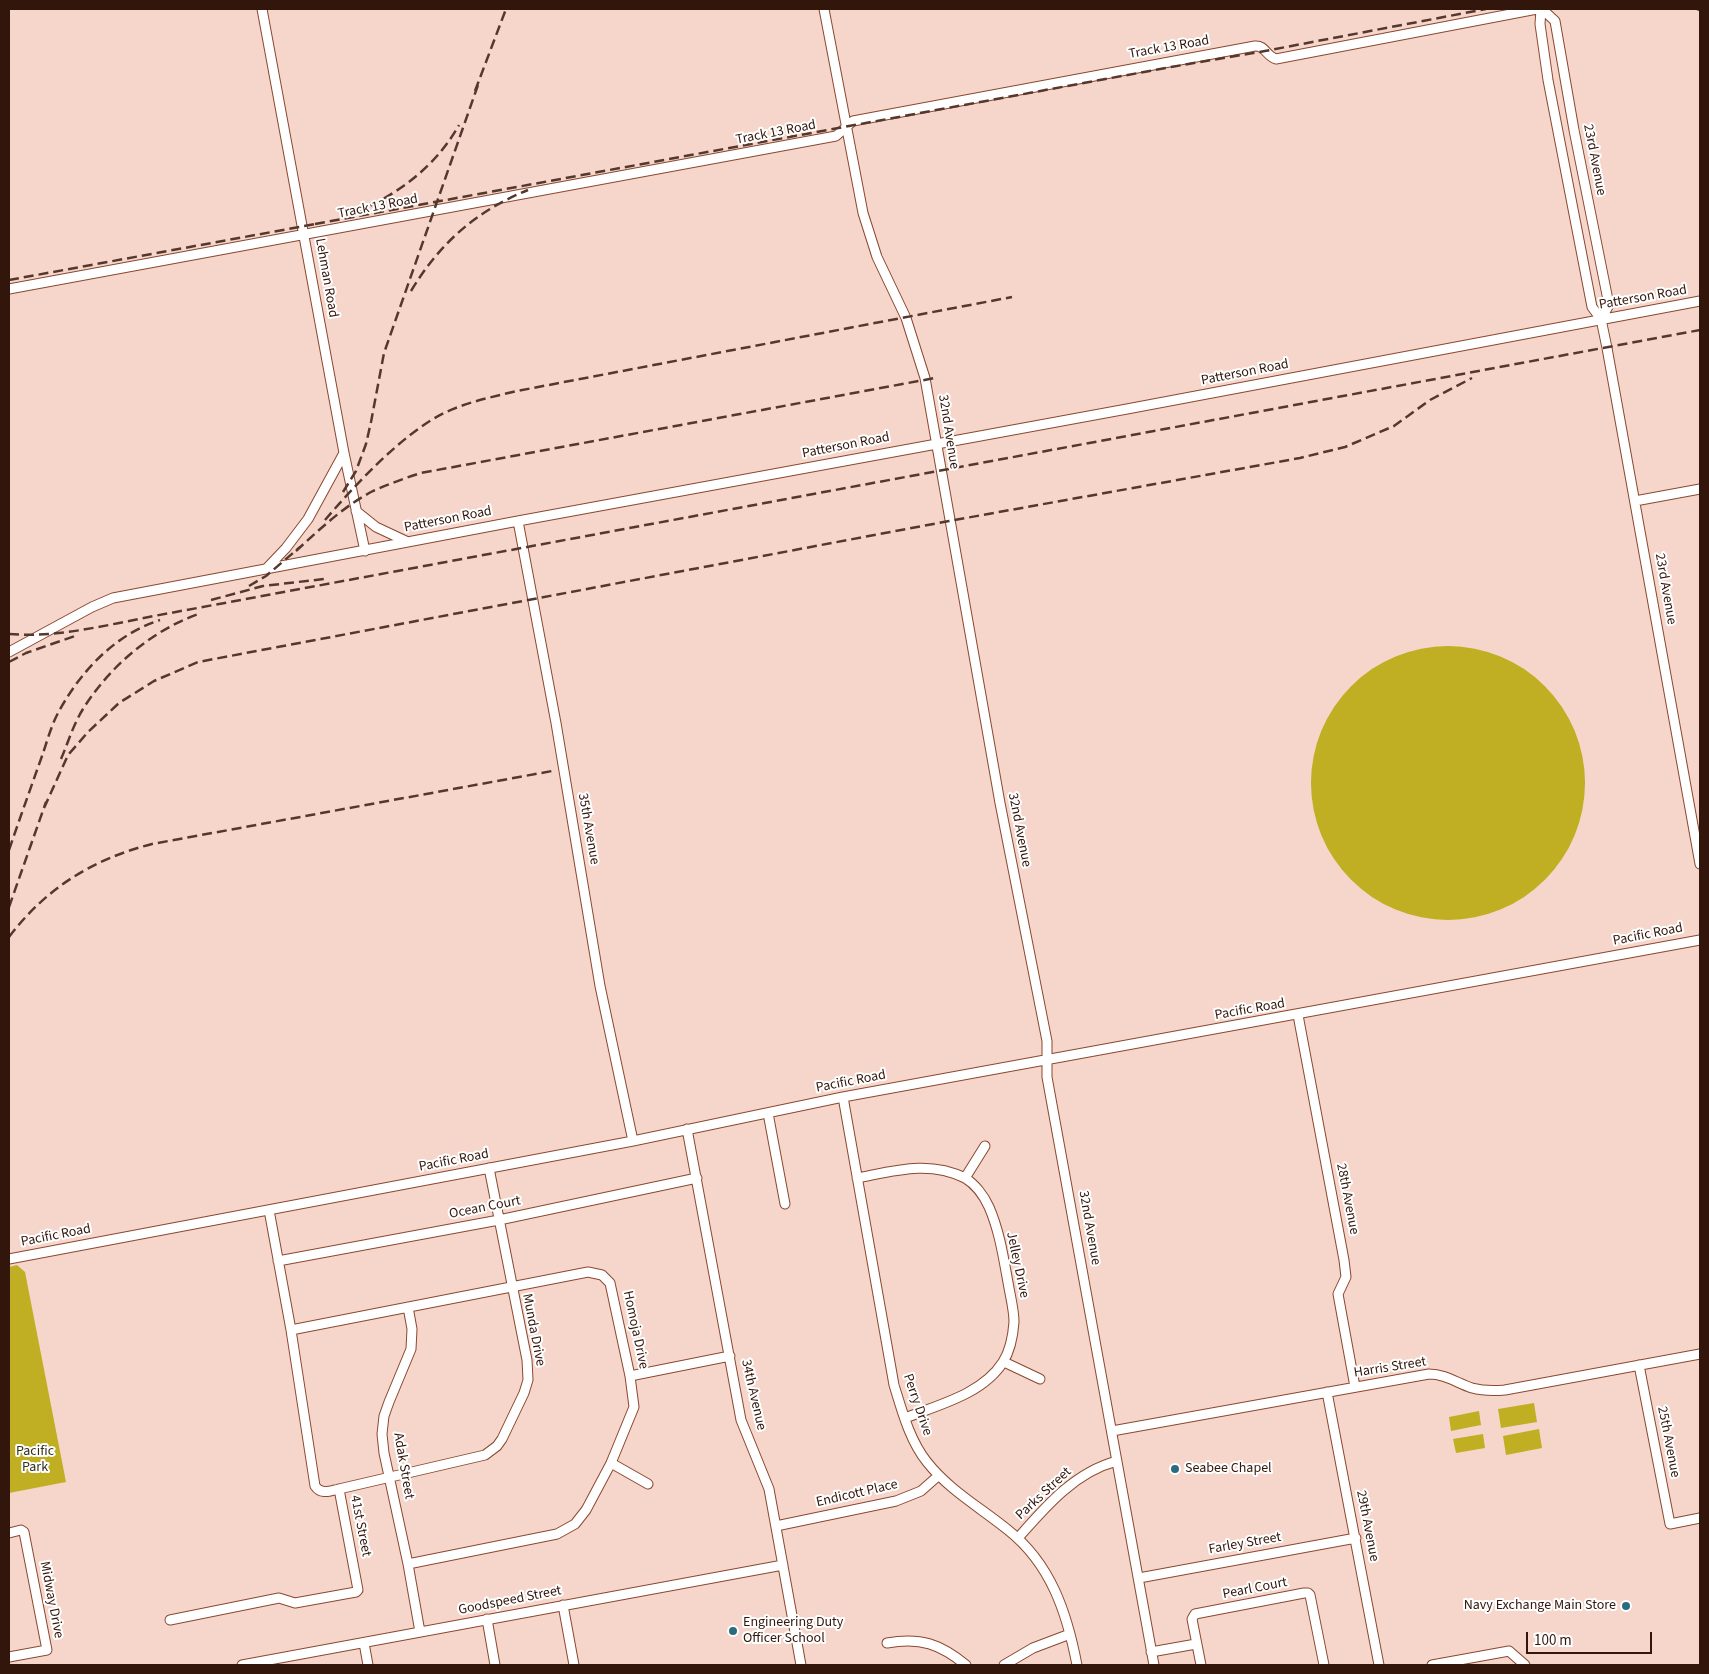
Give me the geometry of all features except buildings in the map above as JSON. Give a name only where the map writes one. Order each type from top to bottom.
[{"type":"street","name":"Lehman Road","points":[[262,9],[364,551]]},
{"type":"street","name":"32nd Avenue","points":[[824,9],[856,180],[869,234],[877,257],[906,318],[925,380],[1000,803],[1047,1041],[1047,1077],[1154,1665]]},
{"type":"street","name":"Track 13 Road","points":[[9,289],[836,136],[853,120],[1260,45],[1268,55],[1276,58],[1537,9]]},
{"type":"street","name":"23rd Avenue","points":[[1542,9],[1540,24],[1548,80],[1592,307],[1600,319],[1635,501],[1700,864]]},
{"type":"street","name":"23rd Avenue","points":[[1542,9],[1555,21],[1574,130],[1609,305],[1600,319]]},
{"type":"street","name":"Patterson Road","points":[[10,650],[112,598],[1700,301]]},
{"type":"street","points":[[267,569],[308,519],[344,452]]},
{"type":"street","points":[[1635,501],[1700,489]]},
{"type":"street","points":[[356,511],[382,530],[409,542]]},
{"type":"street","name":"35th Avenue","points":[[518,521],[556,723],[600,986],[633,1141]]},
{"type":"street","name":"Pacific Road","points":[[9,1259],[633,1141],[687,1128],[843,1098],[1700,940]]},
{"type":"street","name":"28th Avenue","points":[[1298,1015],[1344,1258],[1346,1277],[1338,1294],[1355,1387]]},
{"type":"street","name":"Perry Drive","points":[[843,1098],[894,1385],[916,1445],[938,1476],[982,1512],[1018,1538],[1046,1570],[1070,1634],[1077,1665]]},
{"type":"street","points":[[768,1113],[785,1204]]},
{"type":"street","name":"34th Avenue","points":[[687,1128],[743,1426],[765,1477],[776,1526],[801,1665]]},
{"type":"street","points":[[965,1178],[985,1146]]},
{"type":"street","name":"Jelley Drive","points":[[857,1178],[921,1167],[940,1169],[965,1178],[978,1190],[989,1208],[1002,1251],[1014,1322],[1012,1340],[1004,1362],[989,1378],[976,1387],[960,1396],[905,1418]]},
{"type":"street","name":"Munda Drive","points":[[339,1489],[479,1457],[491,1451],[502,1439],[524,1393],[528,1380],[527,1360],[489,1168]]},
{"type":"street","name":"Ocean Court","points":[[278,1261],[499,1220],[697,1178]]},
{"type":"street","name":"41st Street","points":[[170,1620],[279,1598],[295,1604],[356,1592],[358,1590],[339,1489],[324,1492],[315,1486],[291,1330],[269,1210]]},
{"type":"street","name":"Homoja Drive","points":[[291,1330],[588,1272],[595,1272],[606,1278],[612,1288],[630,1376],[634,1407],[611,1463],[583,1516],[566,1530],[552,1536],[408,1564]]},
{"type":"street","name":"Adak Street","points":[[408,1307],[412,1329],[411,1350],[389,1402],[383,1425],[383,1443],[420,1632]]},
{"type":"street","name":"Harris Street","points":[[1112,1431],[1429,1374],[1437,1374],[1477,1389],[1492,1391],[1700,1354]]},
{"type":"street","points":[[630,1376],[730,1356]]},
{"type":"street","points":[[1004,1362],[1040,1379]]},
{"type":"street","name":"25th Avenue","points":[[1639,1365],[1670,1524],[1700,1518]]},
{"type":"street","name":"29th Avenue","points":[[1327,1392],[1379,1665]]},
{"type":"street","name":"Parks Street","points":[[1018,1538],[1042,1511],[1074,1482],[1090,1471],[1117,1461]]},
{"type":"street","points":[[611,1463],[648,1484]]},
{"type":"street","name":"Endicott Place","points":[[776,1526],[896,1501],[921,1491],[938,1476]]},
{"type":"street","name":"Midway Drive","points":[[9,1533],[21,1530],[24,1532],[47,1650],[9,1657]]},
{"type":"street","name":"Farley Street","points":[[1139,1578],[1356,1538]]},
{"type":"street","name":"Goodspeed Street","points":[[242,1665],[783,1565]]},
{"type":"street","name":"Pearl Court","points":[[1201,1665],[1192,1619],[1195,1614],[1308,1593],[1324,1665]]},
{"type":"street","points":[[563,1605],[574,1665]]},
{"type":"street","points":[[487,1619],[495,1665]]},
{"type":"street","points":[[1004,1665],[1033,1648],[1070,1634]]},
{"type":"street","points":[[888,1643],[911,1640],[924,1642],[946,1650],[966,1665]]},
{"type":"street","points":[[364,1643],[368,1665]]},
{"type":"street","points":[[1151,1652],[1196,1644]]},
{"type":"street","points":[[1432,1665],[1509,1650],[1525,1665]]},
{"type":"green space","points":[[1448,646],[1475,649],[1500,656],[1524,669],[1545,686],[1562,707],[1575,731],[1582,756],[1585,783],[1582,810],[1575,835],[1562,859],[1545,880],[1524,897],[1500,910],[1475,917],[1448,920],[1421,917],[1396,910],[1372,897],[1351,880],[1334,859],[1321,835],[1314,810],[1311,783],[1314,756],[1321,731],[1334,707],[1351,686],[1372,669],[1396,656],[1421,649]]},
{"type":"green space","name":"Pacific Park","points":[[17,1265],[25,1272],[66,1482],[9,1493],[9,1267]]},
{"type":"green space","points":[[1534,1403],[1537,1422],[1501,1428],[1498,1409]]},
{"type":"green space","points":[[1479,1411],[1481,1425],[1451,1431],[1449,1417]]},
{"type":"green space","points":[[1539,1429],[1542,1448],[1506,1455],[1503,1436]]},
{"type":"green space","points":[[1483,1434],[1485,1448],[1456,1453],[1453,1439]]},
{"type":"railway","points":[[475,91],[506,9]]},
{"type":"railway","points":[[315,224],[1486,9]]},
{"type":"railway","points":[[343,492],[356,471],[366,444],[384,353],[478,85]]},
{"type":"railway","points":[[357,212],[388,196],[416,177],[450,140],[459,125]]},
{"type":"railway","points":[[411,291],[434,258],[461,230],[492,208],[528,190]]},
{"type":"railway","points":[[9,280],[321,223]]},
{"type":"railway","points":[[325,520],[380,461],[412,434],[444,413],[471,403],[517,391],[1012,297]]},
{"type":"railway","points":[[9,634],[46,634],[100,627],[1700,330]]},
{"type":"railway","points":[[296,551],[333,518],[362,497],[385,486],[421,473],[935,378]]},
{"type":"railway","points":[[44,808],[68,755],[88,732],[119,703],[154,681],[198,662],[949,521],[1300,458],[1345,447],[1394,426],[1430,400],[1472,378]]},
{"type":"railway","points":[[249,586],[266,576],[300,547]]},
{"type":"railway","points":[[211,600],[263,586],[324,579]]},
{"type":"railway","points":[[61,759],[79,715],[94,693],[119,664],[166,629],[201,613]]},
{"type":"railway","points":[[9,850],[51,729],[67,698],[88,670],[113,645],[143,627],[160,620]]},
{"type":"railway","points":[[9,662],[26,653],[75,636]]},
{"type":"railway","points":[[9,937],[23,920],[55,890],[91,867],[130,850],[152,844],[552,771]]},
{"type":"railway","points":[[9,907],[46,802]]},
{"type":"place","name":"Seabee Chapel","points":[[1175,1469]]},
{"type":"place","name":"Navy Exchange Main Store","points":[[1626,1606]]},
{"type":"place","name":"Engineering Duty Officer School","points":[[733,1631]]}]
